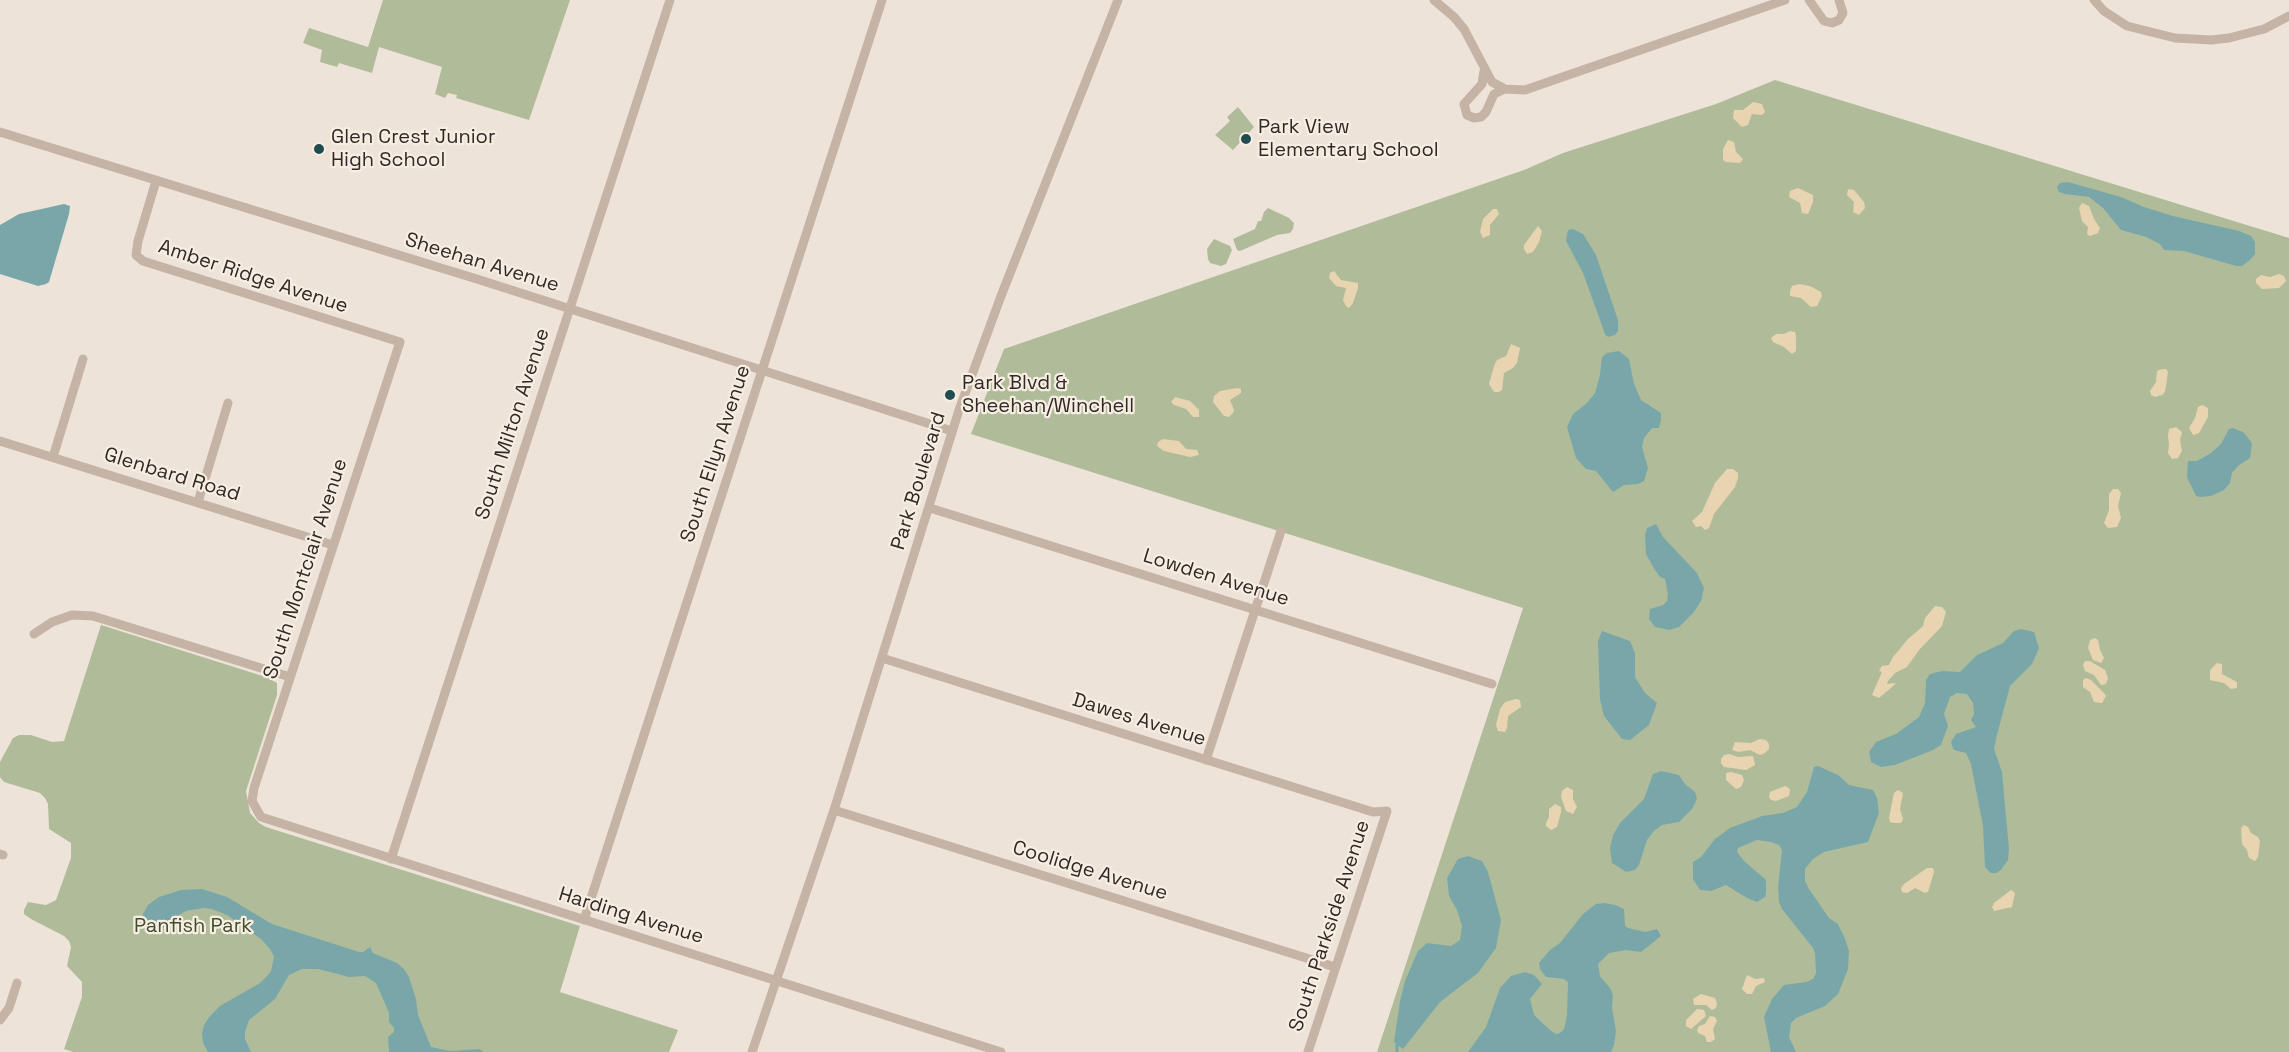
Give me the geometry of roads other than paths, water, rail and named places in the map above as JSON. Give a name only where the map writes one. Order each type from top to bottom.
[{"type":"street","name":"South Milton Avenue","points":[[391,859],[670,0]]},
{"type":"street","name":"South Ellyn Avenue","points":[[584,920],[882,0]]},
{"type":"street","name":"Park Boulevard","points":[[752,1052],[834,810],[930,508],[952,431],[1001,296],[1118,0]]},
{"type":"street","points":[[1434,0],[1464,29],[1492,82],[1505,89],[1525,90],[1755,5],[1785,0]]},
{"type":"street","points":[[1809,0],[1824,21],[1832,23],[1839,20],[1842,13],[1839,0]]},
{"type":"street","points":[[2094,0],[2104,11],[2127,26],[2175,39],[2229,38],[2264,29],[2289,16]]},
{"type":"street","points":[[1485,71],[1478,92],[1466,101],[1464,108],[1467,115],[1473,118],[1484,115],[1494,94],[1505,89]]},
{"type":"street","name":"Sheehan Avenue","points":[[0,132],[762,369],[952,431]]},
{"type":"street","name":"Amber Ridge Avenue","points":[[156,181],[138,241],[136,255],[143,261],[400,342]]},
{"type":"street","name":"South Montclair Avenue","points":[[255,808],[252,801],[254,788],[400,342]]},
{"type":"street","points":[[53,457],[83,359]]},
{"type":"street","points":[[198,502],[228,403]]},
{"type":"street","name":"Glenbard Road","points":[[0,441],[333,544]]},
{"type":"street","name":"Lowden Avenue","points":[[930,508],[1492,684]]},
{"type":"street","points":[[1206,760],[1281,531]]},
{"type":"street","points":[[34,634],[52,622],[72,615],[93,616],[290,677]]},
{"type":"street","name":"Dawes Avenue","points":[[882,658],[1373,812],[1387,811]]},
{"type":"street","name":"Harding Avenue","points":[[255,808],[261,817],[268,820],[1001,1052]]},
{"type":"street","name":"Coolidge Avenue","points":[[834,810],[1335,967]]},
{"type":"street","name":"South Parkside Avenue","points":[[1308,1052],[1387,811]]},
{"type":"street","points":[[0,1020],[9,1008],[17,983]]},
{"type":"water","points":[[2068,182],[2121,197],[2173,216],[2239,231],[2251,236],[2255,242],[2255,254],[2242,266],[2236,266],[2184,251],[2164,250],[2160,244],[2146,237],[2121,230],[2103,208],[2089,197],[2059,192],[2057,187],[2060,183]]},
{"type":"water","points":[[64,204],[70,206],[69,214],[49,282],[38,286],[0,274],[0,225],[19,214]]},
{"type":"water","points":[[1573,229],[1583,234],[1596,255],[1618,320],[1618,331],[1615,335],[1608,337],[1605,334],[1583,273],[1566,241],[1568,230]]},
{"type":"water","points":[[1619,351],[1629,359],[1634,384],[1641,400],[1661,413],[1661,420],[1659,428],[1652,428],[1644,438],[1642,447],[1648,468],[1644,481],[1624,485],[1613,492],[1596,471],[1586,469],[1576,458],[1567,427],[1573,414],[1595,393],[1602,357],[1607,353]]},
{"type":"water","points":[[2233,428],[2243,432],[2252,444],[2250,458],[2232,473],[2230,483],[2224,490],[2211,496],[2196,496],[2187,477],[2188,461],[2197,461],[2211,453],[2221,444],[2229,429]]},
{"type":"water","points":[[1656,524],[1663,537],[1697,573],[1704,588],[1701,601],[1694,612],[1679,627],[1669,630],[1655,627],[1649,619],[1650,609],[1663,605],[1667,601],[1668,594],[1665,579],[1660,577],[1646,554],[1647,528]]},
{"type":"water","points":[[2021,629],[2034,632],[2039,648],[2032,664],[2010,686],[1994,749],[2002,772],[2009,849],[2008,860],[2001,870],[1991,873],[1985,867],[1983,826],[1971,764],[1966,753],[1954,750],[1951,742],[1956,734],[1976,727],[1971,720],[1974,714],[1973,703],[1967,694],[1957,693],[1950,697],[1944,714],[1948,726],[1941,745],[1933,750],[1895,765],[1881,767],[1871,762],[1869,752],[1876,742],[1896,734],[1919,717],[1925,703],[1926,680],[1930,674],[1942,671],[1960,672],[1977,655],[2003,643],[2014,631]]},
{"type":"water","points":[[1602,631],[1630,641],[1635,653],[1635,677],[1645,693],[1657,703],[1649,725],[1630,740],[1622,739],[1604,716],[1600,699],[1598,641]]},
{"type":"water","points":[[1818,766],[1838,775],[1849,785],[1873,790],[1877,798],[1879,813],[1868,842],[1824,852],[1813,859],[1805,869],[1805,881],[1809,889],[1829,918],[1838,924],[1845,939],[1849,951],[1848,969],[1838,994],[1825,1006],[1796,1018],[1791,1023],[1789,1037],[1796,1052],[1771,1052],[1764,1017],[1772,999],[1784,985],[1806,982],[1813,979],[1816,973],[1813,948],[1779,902],[1778,887],[1782,850],[1779,845],[1757,840],[1738,848],[1737,852],[1744,861],[1766,880],[1765,897],[1757,902],[1726,885],[1711,891],[1700,890],[1693,879],[1693,862],[1701,857],[1715,839],[1730,828],[1762,816],[1783,813],[1797,807],[1807,792],[1814,767]]},
{"type":"water","points":[[1661,771],[1679,775],[1695,792],[1697,799],[1692,809],[1679,822],[1662,825],[1654,831],[1647,840],[1639,865],[1635,870],[1626,872],[1612,863],[1610,848],[1613,835],[1620,823],[1644,799],[1653,774]]},
{"type":"water","points":[[1468,856],[1482,861],[1488,872],[1501,920],[1496,948],[1478,973],[1440,1002],[1403,1049],[1394,1042],[1405,981],[1418,951],[1427,943],[1451,946],[1460,940],[1462,926],[1449,896],[1447,878],[1458,859]]},
{"type":"water","points":[[202,889],[227,897],[272,924],[359,952],[370,947],[373,953],[397,963],[409,977],[418,1015],[431,1047],[450,1051],[479,1049],[484,1052],[389,1052],[388,1037],[394,1032],[394,1028],[389,1022],[389,1013],[376,983],[365,976],[349,977],[318,969],[302,969],[289,975],[275,999],[249,1020],[245,1039],[251,1052],[208,1052],[203,1043],[202,1033],[210,1016],[220,1006],[260,983],[271,971],[274,957],[261,939],[227,915],[212,909],[186,911],[173,918],[157,934],[145,931],[141,921],[148,905],[159,897],[181,890]]},
{"type":"water","points":[[1604,903],[1624,909],[1625,926],[1628,928],[1645,932],[1657,929],[1661,936],[1641,952],[1626,950],[1609,953],[1598,964],[1600,976],[1613,995],[1612,1008],[1616,1031],[1611,1052],[1468,1052],[1486,1027],[1500,988],[1511,976],[1525,972],[1534,975],[1542,984],[1530,999],[1534,1015],[1556,1034],[1564,1029],[1567,1016],[1568,982],[1564,979],[1546,977],[1539,963],[1550,950],[1560,943],[1583,914],[1596,904]]},
{"type":"waterway","points":[[1397,1045],[1397,1052]]},
{"type":"place","name":"Park View Elementary School","points":[[1246,139]]},
{"type":"place","name":"Glen Crest Junior High School","points":[[319,149]]},
{"type":"place","name":"Park Blvd & Sheehan/Winchell","points":[[950,395]]},
{"type":"park label","name":"Panfish Park","points":[[193,927]]}]
